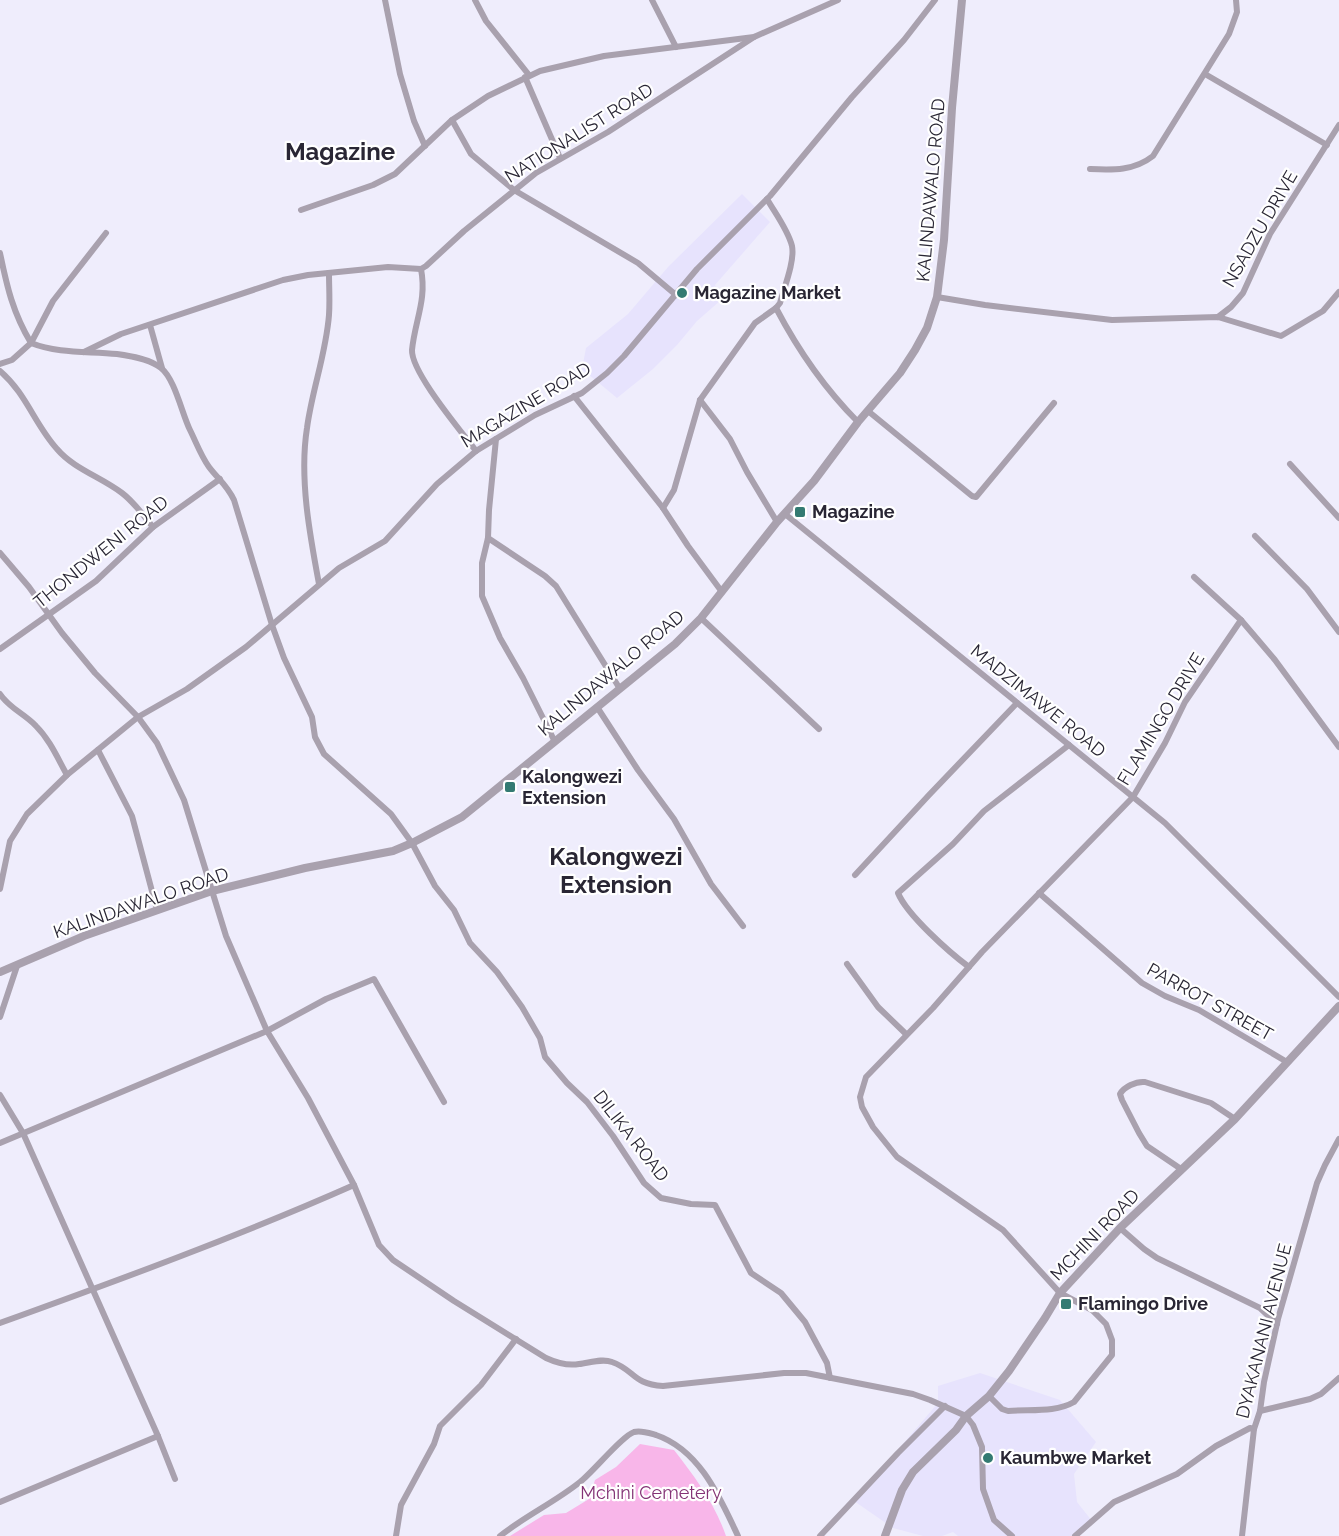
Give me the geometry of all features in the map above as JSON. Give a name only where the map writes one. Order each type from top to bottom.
[{"type":"street","points":[[385,0],[400,74],[414,121],[425,146]]},
{"type":"street","points":[[475,0],[486,21],[527,76],[560,158]]},
{"type":"street","points":[[652,0],[676,47]]},
{"type":"street","points":[[301,210],[373,185],[395,174],[452,120],[488,96],[527,76],[604,56],[754,37],[838,0]]},
{"type":"street","name":"MAGAZINE ROAD","points":[[0,890],[10,841],[27,814],[68,775],[138,717],[187,689],[246,647],[339,568],[384,541],[437,484],[476,451],[536,415],[592,386],[624,356],[698,269],[767,199],[852,97],[904,40],[935,0]]},
{"type":"street","name":"KALINDAWALO ROAD","points":[[0,972],[84,936],[212,891],[305,868],[393,851],[412,843],[462,817],[675,644],[701,618],[900,373],[927,328],[937,297],[944,240],[952,108],[962,0]]},
{"type":"street","points":[[1090,169],[1116,170],[1136,166],[1153,156],[1234,24],[1237,12],[1236,0]]},
{"type":"street","name":"NATIONALIST ROAD","points":[[421,269],[536,173],[608,132],[754,37]]},
{"type":"street","points":[[1205,74],[1327,145]]},
{"type":"street","points":[[452,120],[471,154],[514,190],[638,263],[676,295]]},
{"type":"street","name":"NSADZU DRIVE","points":[[1218,317],[1231,307],[1243,292],[1270,234],[1339,125]]},
{"type":"street","points":[[663,508],[674,490],[700,400],[755,323],[780,303],[792,248],[789,238],[767,199]]},
{"type":"street","points":[[0,364],[12,360],[31,343],[54,301],[106,233]]},
{"type":"street","points":[[0,253],[15,316],[31,343],[45,348],[84,353],[118,354],[148,361],[162,369]]},
{"type":"street","points":[[84,353],[121,334],[282,280],[388,267],[421,269],[424,291],[415,330],[413,359],[426,384],[476,451]]},
{"type":"street","points":[[319,584],[312,547],[305,461],[306,429],[323,354],[329,314],[329,273]]},
{"type":"street","points":[[937,297],[1112,320],[1218,317],[1281,336],[1323,311],[1339,292]]},
{"type":"street","points":[[776,308],[794,343],[835,400],[858,422]]},
{"type":"street","points":[[150,325],[162,369],[179,399],[188,427],[204,460],[227,486],[234,500],[272,625],[284,658],[312,717],[315,737],[324,754],[391,814],[412,843]]},
{"type":"street","points":[[0,371],[19,390],[57,450],[72,463],[122,494],[153,527]]},
{"type":"street","points":[[574,396],[663,508],[722,592]]},
{"type":"street","points":[[700,400],[730,439],[777,522]]},
{"type":"street","points":[[868,411],[976,497],[1054,403]]},
{"type":"street","points":[[496,439],[488,538],[482,563],[482,596],[500,638],[555,740]]},
{"type":"street","points":[[1290,464],[1339,518]]},
{"type":"street","name":"THONDWENI ROAD","points":[[0,649],[96,581],[153,527],[220,478]]},
{"type":"street","name":"MADZIMAWE ROAD","points":[[785,514],[1165,823],[1339,997]]},
{"type":"street","points":[[1255,536],[1306,589],[1339,632]]},
{"type":"street","points":[[488,538],[545,576],[555,586],[620,689]]},
{"type":"street","points":[[0,553],[95,673],[138,717],[157,743],[180,792],[226,936],[267,1031],[308,1098],[354,1185],[375,1236],[387,1255],[454,1301],[546,1358],[557,1362],[571,1365],[608,1361],[638,1380],[651,1385],[806,1373],[914,1394],[945,1406],[966,1416],[974,1425],[983,1455],[982,1490],[994,1520],[1012,1536]]},
{"type":"street","points":[[1194,577],[1241,620],[1275,660],[1339,747]]},
{"type":"street","points":[[701,618],[819,729]]},
{"type":"street","name":"FLAMINGO DRIVE","points":[[989,1396],[1004,1411],[1062,1408],[1074,1402],[1113,1353],[1112,1340],[1106,1323],[1092,1310],[1060,1293],[1003,1230],[897,1157],[873,1127],[862,1107],[860,1096],[862,1087],[866,1077],[1133,797],[1165,743],[1185,702],[1241,620]]},
{"type":"street","points":[[0,694],[11,707],[29,718],[39,728],[68,775]]},
{"type":"street","points":[[855,875],[1017,703]]},
{"type":"street","points":[[597,707],[674,819],[711,884],[742,926]]},
{"type":"street","points":[[969,967],[951,954],[926,928],[898,893],[984,811],[1069,746]]},
{"type":"street","points":[[98,750],[132,816],[157,910]]},
{"type":"street","name":"DILIKA ROAD","points":[[412,843],[435,886],[454,910],[470,943],[497,972],[522,1007],[540,1038],[545,1057],[587,1102],[647,1186],[661,1198],[691,1204],[712,1204],[718,1209],[752,1273],[781,1293],[805,1322],[827,1363],[830,1378]]},
{"type":"street","name":"PARROT STREET","points":[[1039,893],[1142,983],[1165,996],[1199,1010],[1287,1062]]},
{"type":"street","points":[[847,964],[878,1007],[906,1035]]},
{"type":"street","points":[[0,1017],[17,966]]},
{"type":"street","points":[[0,1143],[267,1031],[326,999],[374,979],[444,1102]]},
{"type":"street","name":"MCHINI ROAD","points":[[886,1535],[902,1490],[913,1472],[956,1430],[966,1416],[989,1396],[1046,1318],[1060,1293],[1120,1228],[1235,1119],[1338,1010]]},
{"type":"street","points":[[1181,1169],[1155,1152],[1143,1140],[1122,1100],[1120,1094],[1122,1090],[1138,1082],[1145,1082],[1211,1103],[1235,1119]]},
{"type":"street","points":[[0,1095],[23,1133],[175,1479]]},
{"type":"street","name":"DYAKANANI AVENUE","points":[[1242,1536],[1254,1429],[1260,1411],[1277,1324],[1317,1183],[1339,1139]]},
{"type":"street","points":[[0,1323],[314,1203],[354,1185]]},
{"type":"street","points":[[1120,1228],[1150,1253],[1260,1308],[1277,1324]]},
{"type":"street","points":[[396,1536],[401,1505],[434,1444],[437,1431],[442,1423],[481,1385],[516,1339]]},
{"type":"street","points":[[1260,1411],[1310,1399],[1321,1394],[1339,1378]]},
{"type":"street","points":[[820,1536],[945,1406]]},
{"type":"street","points":[[1075,1536],[1114,1502],[1177,1474],[1216,1446],[1250,1428],[1254,1429]]},
{"type":"street","points":[[500,1536],[583,1480],[628,1435],[642,1431],[668,1439],[684,1450],[716,1491],[726,1507],[738,1536]]},
{"type":"street","points":[[0,1502],[158,1436]]},
{"type":"shaded area","name":"Magazine Market","points":[[742,194],[770,222],[715,285],[721,300],[697,321],[653,369],[617,398],[582,369],[586,348],[628,314],[668,267]]},
{"type":"shaded area","name":"Kaumbwe Market","points":[[980,1373],[1060,1400],[1096,1442],[1074,1474],[1077,1502],[1092,1521],[1071,1536],[958,1536],[953,1532],[942,1536],[923,1536],[893,1528],[854,1501],[938,1403],[938,1386]]},
{"type":"green space","name":"Mchini Cemetery","points":[[640,1444],[674,1450],[710,1502],[726,1536],[510,1536],[544,1515],[566,1513],[589,1499],[595,1480],[616,1467]]},
{"type":"place","name":"Magazine Market","points":[[682,293]]},
{"type":"place","name":"Magazine","points":[[800,512]]},
{"type":"place","name":"Kalongwezi Extension","points":[[510,787]]},
{"type":"place","name":"Flamingo Drive","points":[[1066,1304]]},
{"type":"place","name":"Kaumbwe Market","points":[[988,1458]]},
{"type":"district","name":"Magazine","points":[[340,152]]},
{"type":"district","name":"Kalongwezi Extension","points":[[616,871]]}]
